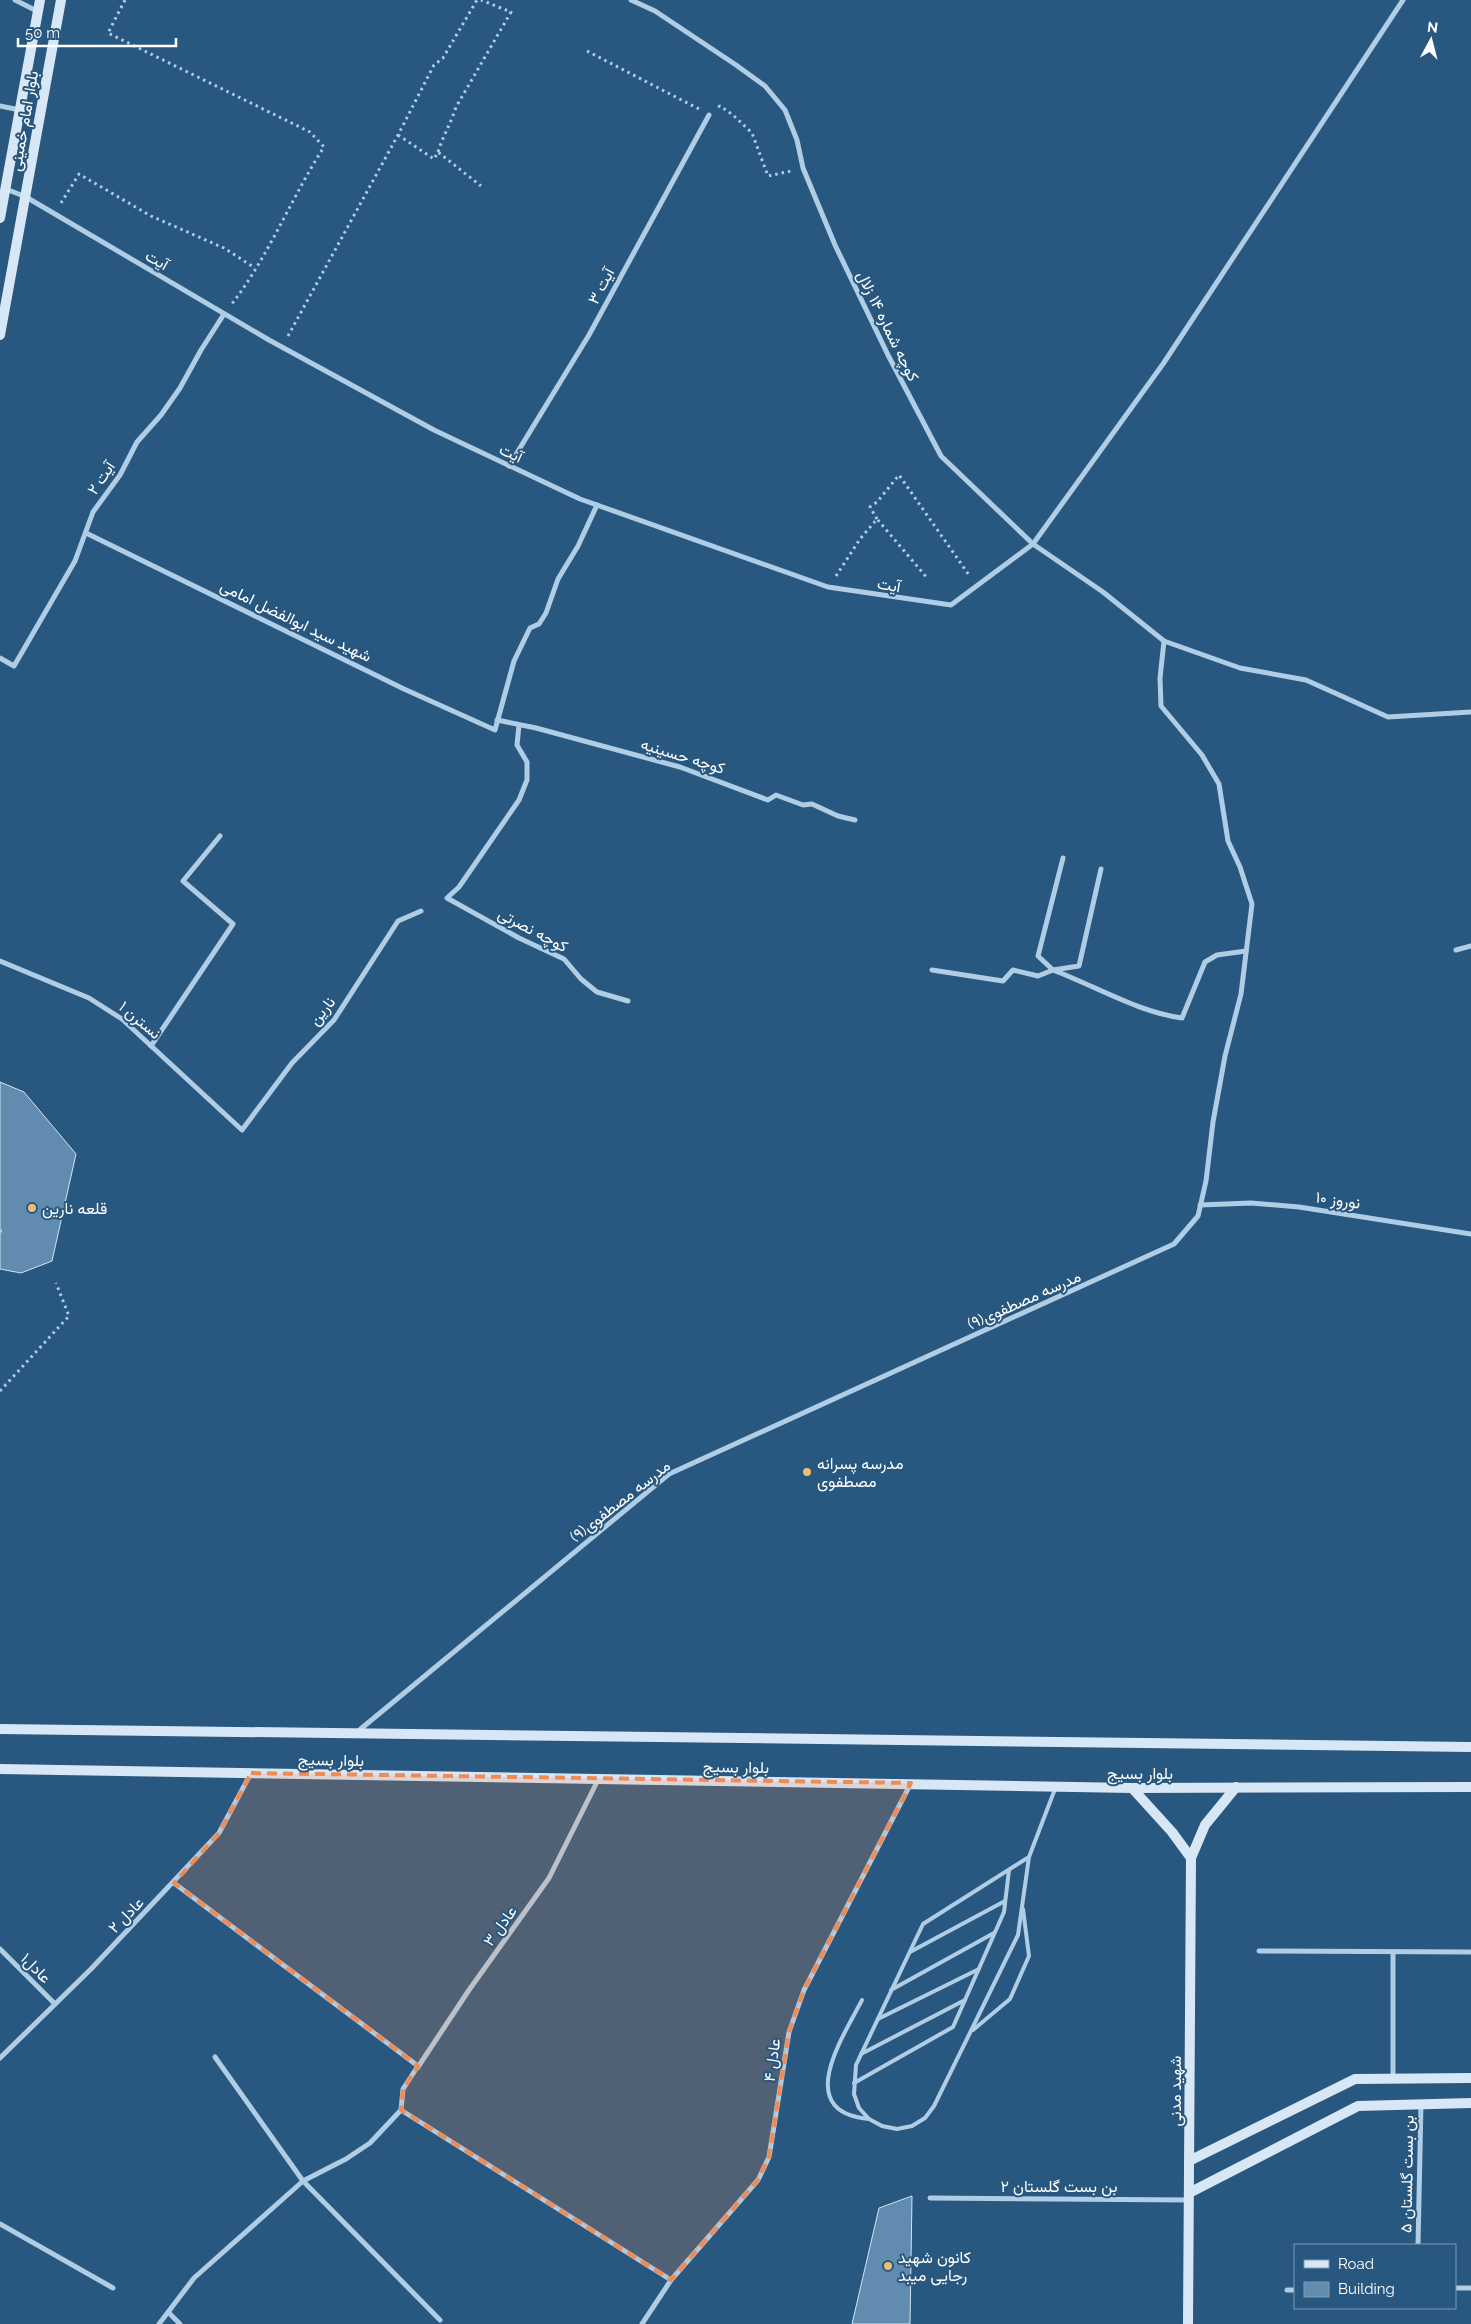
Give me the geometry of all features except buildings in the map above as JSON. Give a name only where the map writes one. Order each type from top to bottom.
[{"type":"main road","name":"بلوار امام خمینی","points":[[0,218],[40,0]]},
{"type":"main road","name":"بلوار امام خمینی","points":[[0,335],[60,0]]},
{"type":"main road","name":"بلوار بسیج","points":[[0,1730],[1471,1748]]},
{"type":"main road","name":"بلوار بسیج","points":[[0,1769],[1132,1788],[1471,1787]]},
{"type":"main road","name":"شهید مدنی","points":[[1188,2324],[1191,1858],[1205,1826],[1236,1787]]},
{"type":"main road","points":[[1132,1788],[1172,1832],[1191,1858]]},
{"type":"main road","points":[[1189,2161],[1355,2079],[1471,2078]]},
{"type":"main road","points":[[1189,2196],[1358,2106],[1471,2103]]},
{"type":"street","points":[[15,0],[38,11]]},
{"type":"street","name":"کوچه شماره ۱۴ زلال","points":[[631,0],[656,11],[736,65],[765,86],[786,110],[797,140],[803,168],[835,246],[888,355],[941,456],[1033,544],[1103,592],[1164,641],[1240,668],[1306,680],[1388,717],[1471,712]]},
{"type":"street","name":"آیت","points":[[6,189],[54,214],[282,347],[434,430],[597,505],[828,587],[951,605],[1033,544],[1163,364],[1403,0]]},
{"type":"street","points":[[0,106],[20,110]]},
{"type":"street","name":"آیت ۳","points":[[509,466],[588,335],[709,115]]},
{"type":"street","name":"آیت ۲","points":[[0,658],[14,666],[75,561],[92,512],[120,474],[137,442],[161,415],[180,388],[224,314]]},
{"type":"street","points":[[497,720],[518,653],[530,628],[539,624],[546,613],[558,579],[578,546],[597,505]]},
{"type":"street","name":"شهید سید ابوالفضل امامی","points":[[86,533],[404,689],[495,730],[497,720]]},
{"type":"street","name":"مدرسه مصطفوی(۹)","points":[[356,1733],[669,1474],[1174,1244],[1198,1216],[1206,1181],[1213,1122],[1225,1056],[1241,994],[1252,904],[1240,867],[1228,841],[1219,784],[1202,755],[1160,706],[1160,678],[1164,641]]},
{"type":"street","name":"کوچه حسینیه","points":[[497,720],[519,724],[680,767],[719,780],[768,800],[776,795],[802,805],[812,804],[838,816],[855,820]]},
{"type":"street","name":"کوچه نصرتی","points":[[519,724],[517,745],[526,762],[527,780],[519,800],[459,887],[447,898],[519,938],[564,959],[581,979],[597,992],[628,1001]]},
{"type":"street","points":[[151,1046],[233,924],[183,881],[220,836]]},
{"type":"street","points":[[1063,858],[1038,956],[1053,970],[1146,1008],[1168,1016],[1182,1018],[1205,962],[1217,955],[1246,951]]},
{"type":"street","points":[[932,970],[1003,981],[1012,970],[1038,976],[1053,970],[1079,966],[1101,869]]},
{"type":"street","name":"نارین","points":[[242,1130],[292,1064],[334,1020],[398,922],[421,911]]},
{"type":"street","points":[[1456,950],[1471,946]]},
{"type":"street","name":"نسترن ۱","points":[[0,961],[89,998],[122,1019],[242,1130]]},
{"type":"street","name":"نوروز ۱۰","points":[[1200,1205],[1251,1203],[1299,1208],[1471,1234]]},
{"type":"street","name":"عادل ۲","points":[[0,2058],[174,1883],[220,1833],[251,1773]]},
{"type":"street","name":"عادل ۳","points":[[410,2078],[469,1990],[549,1878],[598,1780]]},
{"type":"street","name":"عادل ۴","points":[[642,2324],[671,2280],[758,2180],[769,2157],[789,2032],[804,1990],[910,1783]]},
{"type":"street","points":[[159,2324],[194,2278],[303,2181],[346,2159],[370,2143],[401,2110],[403,2089],[418,2066],[174,1883]]},
{"type":"street","name":"عادل۱","points":[[0,1948],[55,2004]]},
{"type":"street","points":[[1259,1951],[1471,1952]]},
{"type":"street","points":[[1393,1952],[1393,2079]]},
{"type":"street","points":[[215,2057],[303,2181],[440,2320]]},
{"type":"street","name":"بن بست گلستان ۵","points":[[1418,2244],[1421,2104]]},
{"type":"street","points":[[401,2110],[671,2280]]},
{"type":"street","name":"بن بست گلستان ۲","points":[[930,2198],[1189,2196]]},
{"type":"street","points":[[0,2224],[113,2288]]},
{"type":"street","points":[[1456,2288],[1471,2288]]},
{"type":"street","points":[[1287,2290],[1294,2290]]},
{"type":"street","points":[[169,2313],[180,2324]]},
{"type":"lane","points":[[1029,1857],[922,1924],[856,2065],[854,2094],[859,2108],[869,2119],[882,2126],[897,2129],[912,2126],[925,2118],[934,2106],[1018,1934],[1029,1857],[1056,1787]]},
{"type":"lane","points":[[854,2083],[953,2027],[1004,1912],[1009,1870]]},
{"type":"lane","points":[[909,1953],[1005,1901]]},
{"type":"lane","points":[[971,2031],[1010,1998],[1029,1956],[1022,1904]]},
{"type":"lane","points":[[891,1990],[994,1933]]},
{"type":"lane","points":[[877,2019],[978,1969]]},
{"type":"lane","points":[[862,2000],[830,2065],[827,2078],[828,2091],[839,2108],[856,2118],[869,2119]]},
{"type":"lane","points":[[861,2054],[965,2000]]},
{"type":"path","points":[[126,0],[108,33],[310,132],[324,147],[241,293],[224,314]]},
{"type":"path","points":[[282,347],[398,135],[434,65],[443,58],[479,0],[511,12],[456,107],[434,159],[398,135]]},
{"type":"path","points":[[438,152],[481,186]]},
{"type":"path","points":[[54,214],[79,174],[151,216],[224,248],[255,268]]},
{"type":"path","points":[[928,579],[877,519],[870,507],[877,502],[899,475],[977,586]]},
{"type":"path","points":[[828,587],[860,539],[877,519]]},
{"type":"path","points":[[0,1391],[68,1316],[56,1283]]},
{"type":"highlighted area","points":[[251,1773],[911,1783],[804,1990],[789,2032],[769,2157],[758,2180],[671,2280],[401,2110],[403,2089],[418,2066],[174,1883],[219,1833]]},
{"type":"place","name":"قلعه نارین","points":[[32,1208]]},
{"type":"place","name":"مدرسه پسرانه مصطفوی","points":[[807,1472]]},
{"type":"place","name":"کانون شهید رجایی میبد","points":[[888,2266]]}]
